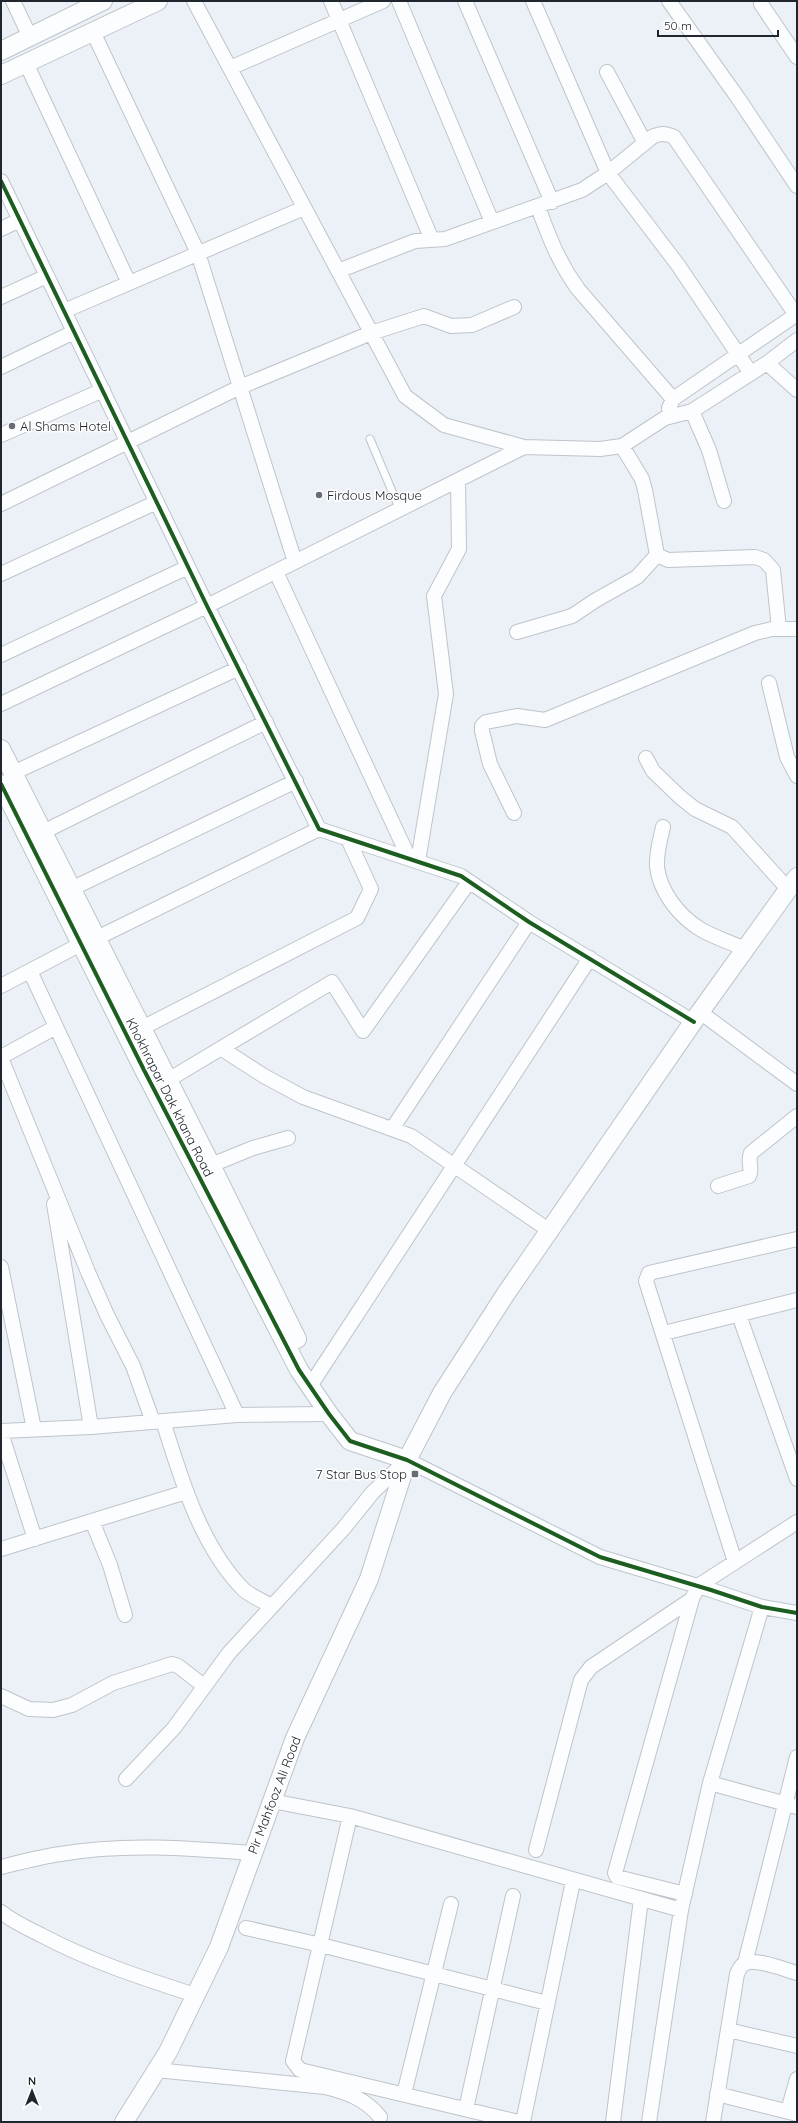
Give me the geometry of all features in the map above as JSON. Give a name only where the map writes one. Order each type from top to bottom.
[{"type":"street","points":[[13,1],[30,37]]},
{"type":"street","points":[[1,50],[30,37],[84,5],[103,1]]},
{"type":"street","points":[[1,75],[158,1]]},
{"type":"street","points":[[194,1],[405,396],[444,425],[524,447],[600,449],[622,446],[666,418],[692,411],[750,372],[767,363],[797,340]]},
{"type":"street","points":[[331,1],[432,240]]},
{"type":"street","points":[[230,68],[383,1]]},
{"type":"street","points":[[399,1],[492,222]]},
{"type":"street","points":[[465,1],[552,202]]},
{"type":"street","points":[[533,1],[608,173],[678,265],[750,372]]},
{"type":"street","points":[[669,1],[738,98],[797,186]]},
{"type":"street","points":[[761,4],[797,57]]},
{"type":"street","points":[[93,32],[198,253],[295,562]]},
{"type":"street","points":[[26,63],[129,283]]},
{"type":"street","points":[[607,72],[645,142]]},
{"type":"street","points":[[338,271],[415,241],[445,239],[552,202],[582,190],[608,173],[645,142],[660,133],[674,137],[796,314],[739,355],[672,399],[666,418]]},
{"type":"street","points":[[1,181],[207,606],[320,829],[461,876],[529,922],[590,958],[697,1017],[797,1084]]},
{"type":"street","points":[[538,207],[554,251],[564,270],[578,289],[672,399]]},
{"type":"street","points":[[64,311],[304,208]]},
{"type":"street","points":[[1,229],[20,220]]},
{"type":"street","points":[[1,297],[47,276]]},
{"type":"street","points":[[1,504],[240,387],[371,333],[424,316],[451,326],[472,325],[514,307]]},
{"type":"street","points":[[1,367],[74,332]]},
{"type":"street","points":[[767,363],[797,390]]},
{"type":"street","points":[[1,435],[103,390]]},
{"type":"street","points":[[692,411],[709,450],[724,501]]},
{"type":"street","points":[[622,446],[642,479],[657,555],[668,560],[755,557],[764,560],[773,570],[779,629]]},
{"type":"street","points":[[1,704],[207,606],[524,447]]},
{"type":"street","points":[[413,860],[446,694],[434,596],[459,550],[458,480]]},
{"type":"street","points":[[1,574],[157,502]]},
{"type":"street","points":[[517,632],[572,616],[596,600],[637,577],[657,555]]},
{"type":"street","points":[[1,655],[188,567]]},
{"type":"street","points":[[276,572],[413,860]]},
{"type":"street","points":[[514,813],[490,764],[482,730],[482,726],[486,722],[517,716],[545,720],[755,633],[779,629],[797,629]]},
{"type":"street","points":[[7,778],[239,668]]},
{"type":"street","points":[[769,683],[787,757],[797,776]]},
{"type":"street","points":[[43,832],[266,722]]},
{"type":"street","name":"Khokhrapar Dak khana Road","points":[[1,748],[7,778],[89,941],[299,1370],[329,1414]]},
{"type":"street","points":[[646,758],[653,771],[680,797],[701,812],[732,827],[793,883]]},
{"type":"street","name":"Khokhrapar Dak khana Road","points":[[7,778],[43,832],[71,889],[89,941],[142,1028],[292,1330],[329,1414]]},
{"type":"street","points":[[71,889],[296,782]]},
{"type":"street","points":[[663,827],[659,845],[657,867],[663,886],[674,906],[686,920],[701,930],[745,949]]},
{"type":"street","points":[[1,986],[89,941],[320,829]]},
{"type":"street","points":[[142,1028],[356,918],[371,889],[348,839]]},
{"type":"street","points":[[168,1080],[332,982],[363,1031],[469,882]]},
{"type":"street","name":"Pir Mahfooz Ali Road","points":[[124,2122],[168,2052],[218,1947],[251,1853],[295,1738],[369,1580],[407,1460],[442,1393],[550,1231],[697,1017],[793,883]]},
{"type":"street","points":[[392,1129],[529,922]]},
{"type":"street","points":[[314,1380],[590,958]]},
{"type":"street","points":[[30,971],[237,1415]]},
{"type":"street","points":[[56,1027],[1,1057],[107,1315],[158,1421],[186,1492],[220,1560],[244,1590],[272,1606]]},
{"type":"street","points":[[222,1049],[264,1076],[303,1097],[411,1136],[550,1231]]},
{"type":"street","points":[[718,1186],[749,1176],[751,1172],[751,1153],[797,1116]]},
{"type":"street","points":[[211,1165],[253,1148],[288,1138]]},
{"type":"street","points":[[51,1180],[73,1325],[91,1427]]},
{"type":"street","points":[[735,1562],[664,1333],[646,1281],[649,1273],[797,1238]]},
{"type":"street","points":[[1,1267],[34,1429]]},
{"type":"street","points":[[664,1333],[797,1300]]},
{"type":"street","points":[[739,1315],[797,1479]]},
{"type":"street","points":[[35,1539],[1,1432],[91,1427],[237,1415],[329,1414],[350,1441],[407,1460],[600,1557],[762,1607],[797,1613]]},
{"type":"street","points":[[126,1779],[174,1728],[229,1652],[344,1528],[374,1492],[407,1460]]},
{"type":"street","points":[[1,1549],[186,1492]]},
{"type":"street","points":[[92,1521],[110,1565],[125,1614]]},
{"type":"street","points":[[685,1894],[617,1877],[615,1873],[692,1599],[698,1586],[797,1522]]},
{"type":"street","points":[[536,1850],[581,1680],[591,1667],[692,1599]]},
{"type":"street","points":[[648,2122],[681,1910],[710,1783],[762,1607]]},
{"type":"street","points":[[1,1696],[29,1709],[53,1710],[72,1705],[113,1683],[172,1664],[178,1666],[204,1686]]},
{"type":"street","points":[[713,2122],[737,1974],[745,1963],[791,1806],[797,1757]]},
{"type":"street","points":[[710,1783],[791,1806]]},
{"type":"street","points":[[272,1801],[350,1816],[574,1881],[681,1910]]},
{"type":"street","points":[[350,1816],[293,2061],[300,2070],[519,2122]]},
{"type":"street","points":[[1,1867],[61,1854],[118,1848],[196,1848],[251,1853]]},
{"type":"street","points":[[523,2122],[574,1881]]},
{"type":"street","points":[[466,2109],[491,1988],[513,1896]]},
{"type":"street","points":[[613,2122],[640,1899]]},
{"type":"street","points":[[404,2094],[451,1904]]},
{"type":"street","points":[[1,1912],[9,1919],[57,1944],[114,1968],[195,1995]]},
{"type":"street","points":[[246,1928],[321,1944],[547,2003]]},
{"type":"street","points":[[745,1963],[755,1961],[797,1973]]},
{"type":"street","points":[[728,2030],[797,2046]]},
{"type":"street","points":[[156,2070],[325,2087],[344,2092],[366,2102],[380,2117]]},
{"type":"street","points":[[717,2094],[792,2112],[797,2079]]},
{"type":"lane","points":[[370,438],[400,510]]},
{"type":"cycle path","points":[[1,181],[207,606],[319,829],[461,876],[529,922],[694,1022]]},
{"type":"cycle path","points":[[1,784],[144,1070],[299,1370],[329,1414],[350,1441],[407,1460],[600,1557],[711,1590],[762,1607],[797,1613]]},
{"type":"place","name":"Al Shams Hotel","points":[[12,426]]},
{"type":"place","name":"Firdous Mosque","points":[[319,495]]},
{"type":"place","name":"7 Star Bus Stop","points":[[415,1474]]}]
